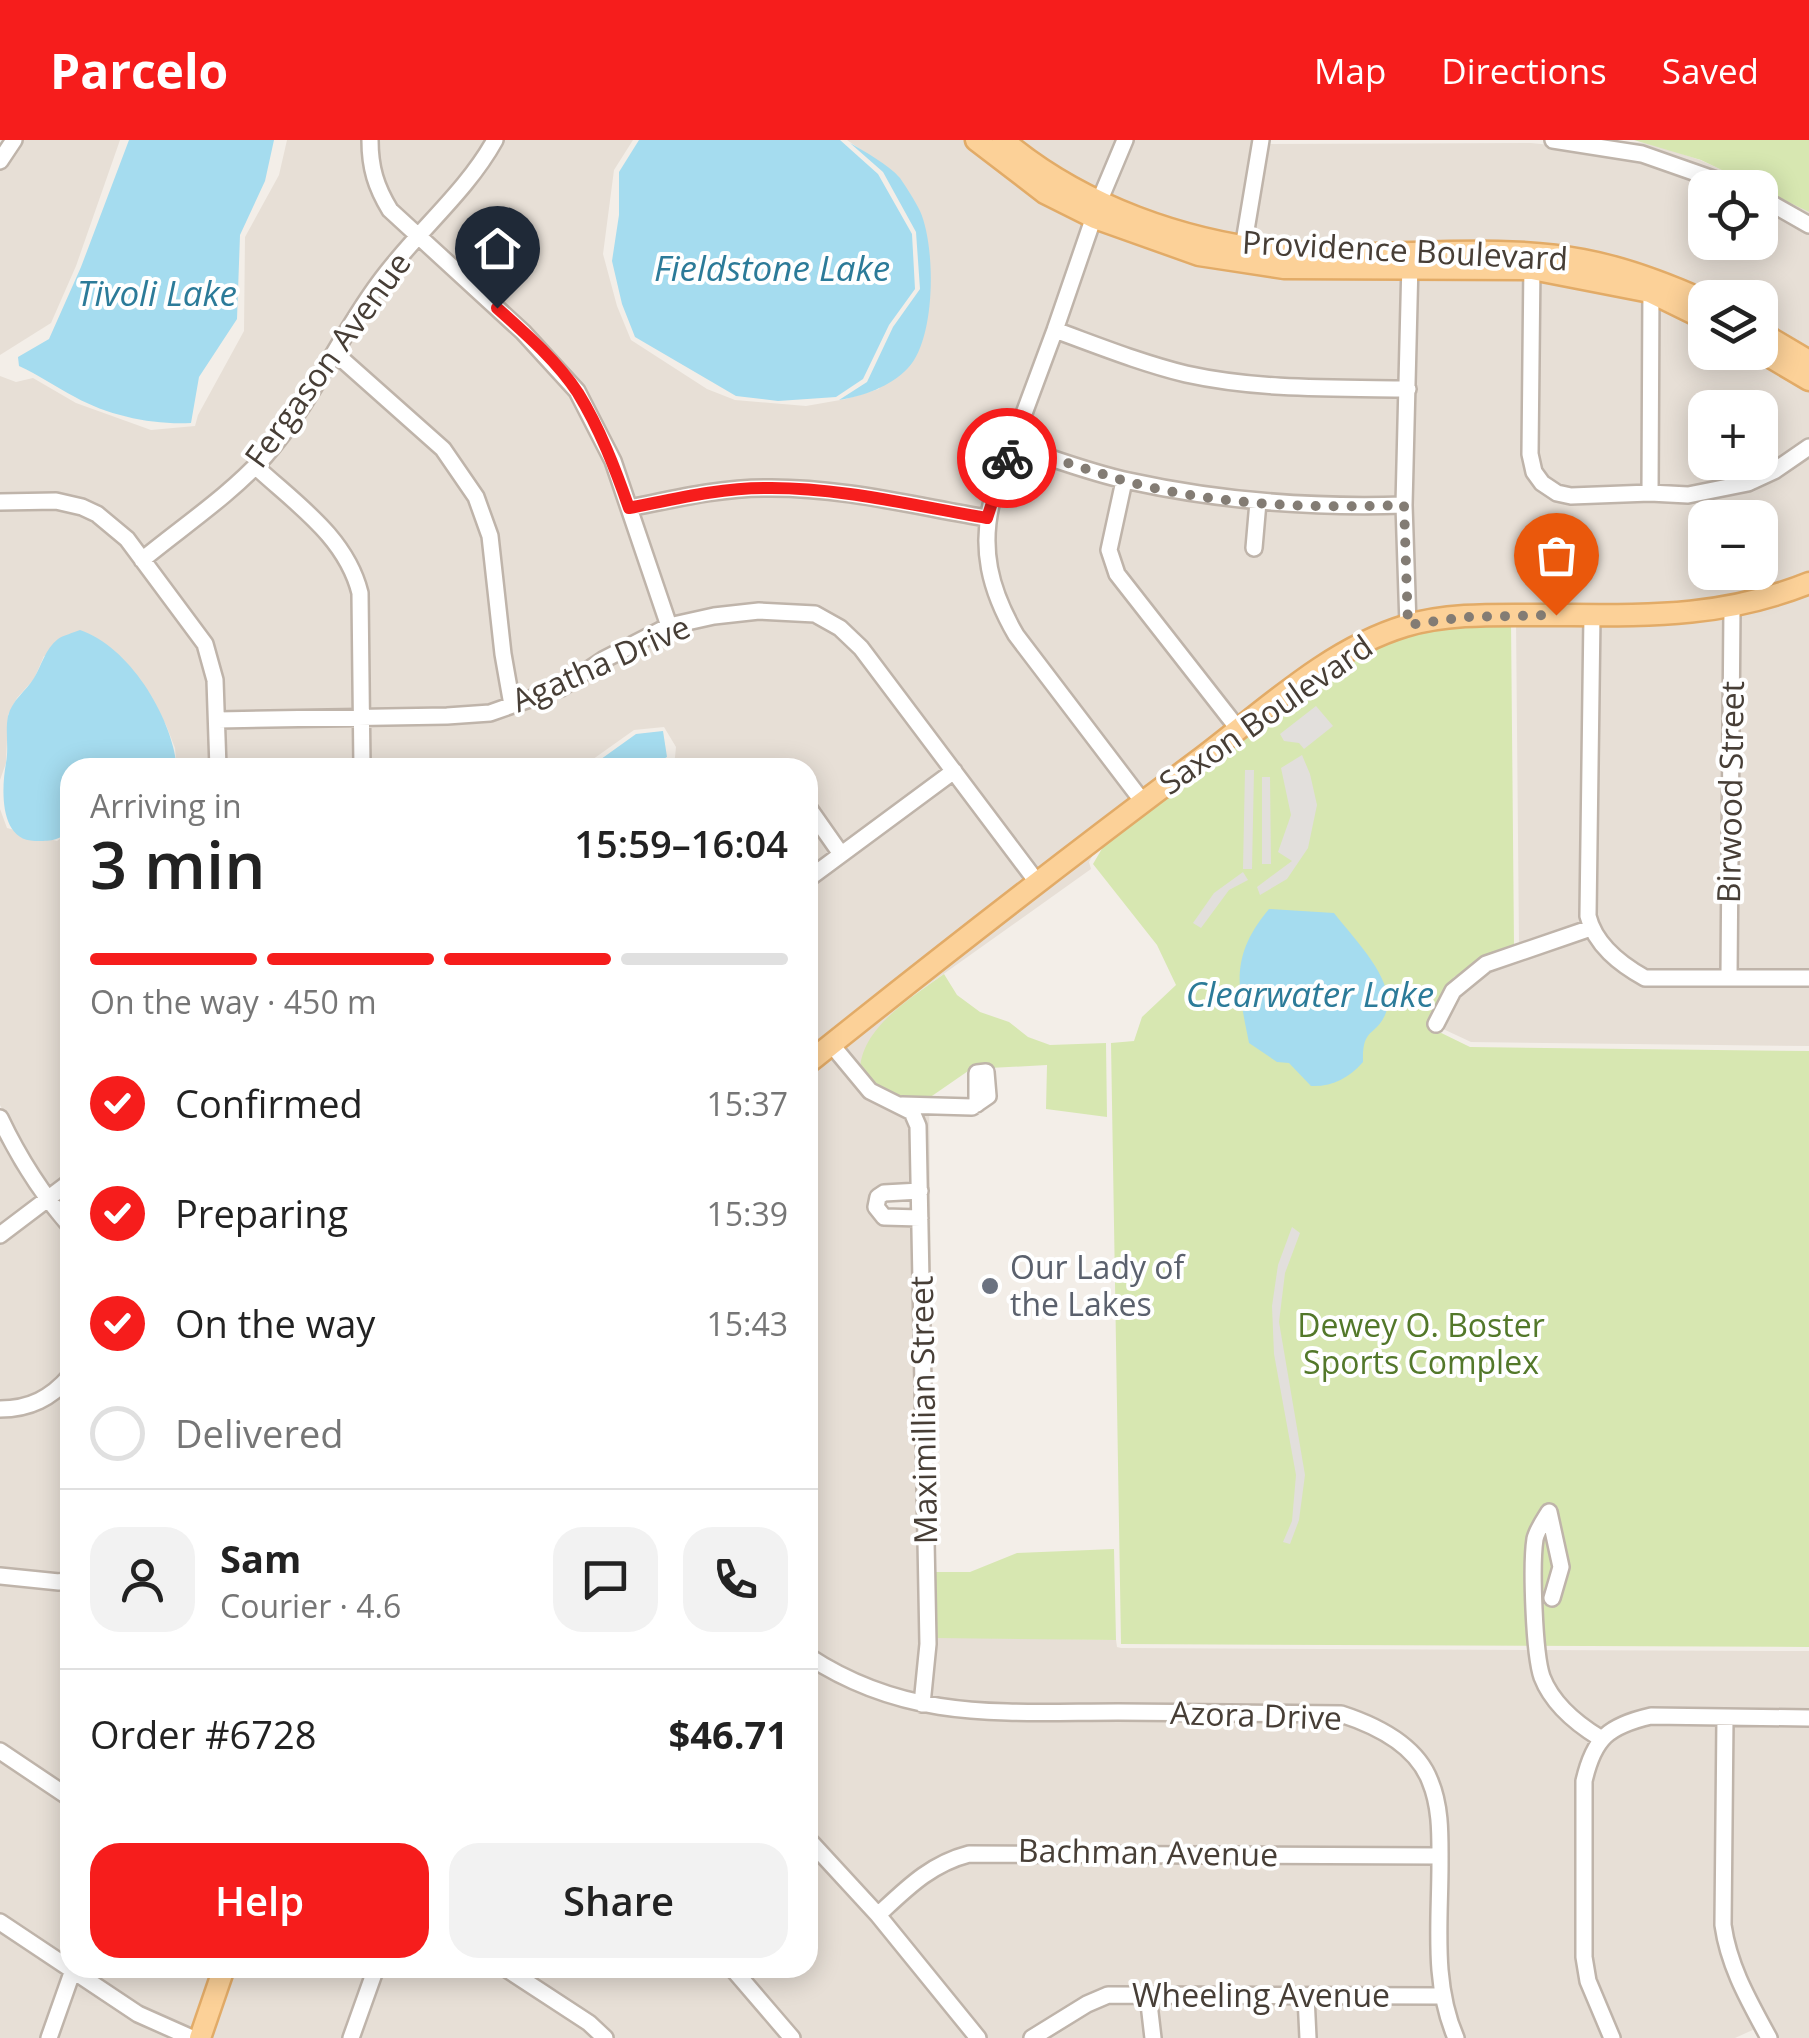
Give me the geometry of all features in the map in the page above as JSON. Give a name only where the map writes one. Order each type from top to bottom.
[{"type":"main road","name":"Providence Boulevard","points":[[976,140],[1046,193],[1097,210],[1199,254],[1242,253],[1284,268],[1410,260],[1532,262],[1651,284],[1688,296]]},
{"type":"main road","name":"Providence Boulevard","points":[[1003,140],[1097,210]]},
{"type":"main road","name":"Providence Boulevard","points":[[1651,284],[1688,308]]},
{"type":"main road","points":[[1778,343],[1809,361]]},
{"type":"main road","points":[[1778,362],[1809,380]]},
{"type":"main road","name":"Saxon Boulevard","points":[[818,1055],[1143,802],[1342,655],[1375,636],[1408,625],[1466,617],[1657,616],[1732,608],[1809,582]]},
{"type":"main road","points":[[200,2038],[221,1978]]},
{"type":"street","points":[[0,161],[14,140]]},
{"type":"street","points":[[370,140],[376,187],[390,210],[523,332],[576,391],[612,462],[669,626]]},
{"type":"street","name":"Fergason Avenue","points":[[142,560],[255,466],[303,405],[379,282],[485,158],[495,140]]},
{"type":"street","points":[[1124,140],[987,518],[985,558],[1000,609],[1016,635],[1143,802]]},
{"type":"street","points":[[1242,253],[1261,140]]},
{"type":"street","points":[[1552,140],[1642,154],[1688,170]]},
{"type":"street","points":[[1778,207],[1809,224]]},
{"type":"street","points":[[1408,625],[1404,505],[1410,260]]},
{"type":"street","points":[[1532,262],[1530,454],[1534,472],[1542,483],[1571,496],[1688,496],[1722,491],[1774,471],[1809,447]]},
{"type":"street","points":[[1650,493],[1651,284]]},
{"type":"street","points":[[1056,330],[1133,359],[1188,374],[1278,386],[1408,388]]},
{"type":"street","points":[[335,352],[443,448],[476,497],[493,552],[502,654],[512,705]]},
{"type":"street","points":[[1012,446],[1124,480],[1258,502],[1347,507],[1404,505]]},
{"type":"street","points":[[255,466],[330,535],[348,556],[355,572],[360,592],[362,758]]},
{"type":"street","points":[[1124,480],[1109,550],[1117,574],[1239,730]]},
{"type":"street","points":[[629,508],[722,490],[769,488],[822,492],[987,518]]},
{"type":"street","points":[[0,502],[56,501],[82,508],[115,528],[206,644],[215,680],[218,758]]},
{"type":"street","points":[[1254,548],[1258,502]]},
{"type":"street","name":"Birwood Street","points":[[1729,976],[1732,608]]},
{"type":"street","name":"Agatha Drive","points":[[218,720],[490,712],[561,688],[603,660],[669,626],[759,612],[814,614],[840,628],[861,648],[1037,882]]},
{"type":"street","points":[[1592,615],[1588,916],[1591,928],[1623,966],[1645,978],[1809,978]]},
{"type":"street","points":[[818,872],[954,771]]},
{"type":"street","points":[[818,822],[840,854]]},
{"type":"street","points":[[1436,1024],[1453,992],[1486,964],[1591,928]]},
{"type":"street","points":[[832,1044],[870,1090],[902,1105],[977,1104]]},
{"type":"street","name":"Maximillian Street","points":[[902,1105],[915,1117],[920,1191],[928,1644],[922,1704]]},
{"type":"street","points":[[0,1118],[14,1148],[60,1215]]},
{"type":"street","points":[[0,1235],[60,1189]]},
{"type":"street","points":[[920,1191],[884,1193],[876,1207],[884,1216],[920,1218]]},
{"type":"street","points":[[0,1409],[38,1403],[60,1387]]},
{"type":"street","points":[[1552,1598],[1560,1567],[1549,1512],[1536,1536],[1536,1648],[1542,1678],[1567,1712],[1600,1738]]},
{"type":"street","points":[[0,1576],[60,1582]]},
{"type":"street","name":"Azora Drive","points":[[818,1662],[880,1694],[958,1710],[1341,1714],[1379,1727],[1419,1763],[1430,1780],[1440,1818],[1441,1996],[1456,2038]]},
{"type":"street","points":[[1612,2038],[1588,1982],[1584,1957],[1584,1781],[1590,1755],[1600,1738],[1629,1721],[1651,1716],[1809,1718]]},
{"type":"street","points":[[1725,1718],[1723,1925],[1740,1985],[1767,2034],[1748,2038]]},
{"type":"street","points":[[0,1752],[60,1791]]},
{"type":"street","points":[[818,1850],[878,1915],[978,2038]]},
{"type":"street","name":"Bachman Avenue","points":[[878,1915],[933,1868],[947,1860],[980,1853],[1440,1856]]},
{"type":"street","points":[[0,1922],[60,1961]]},
{"type":"street","points":[[49,2038],[70,1978]]},
{"type":"street","points":[[85,1978],[138,2014],[192,2038]]},
{"type":"street","points":[[351,2038],[372,1978]]},
{"type":"street","points":[[520,1978],[605,2038]]},
{"type":"street","points":[[741,1978],[792,2038]]},
{"type":"street","points":[[1148,1994],[1153,2038]]},
{"type":"street","name":"Wheeling Avenue","points":[[1032,2038],[1108,1995],[1441,1996]]},
{"type":"street","points":[[1306,1996],[1308,2038]]},
{"type":"shaded area","points":[[20,140],[120,140],[76,266],[51,323],[0,355],[0,171]]},
{"type":"shaded area","points":[[287,140],[364,140],[364,164],[371,189],[384,213],[411,237],[298,402],[251,463],[143,552],[100,510],[0,496],[0,376],[16,382],[33,378],[76,403],[151,430],[195,426],[244,331],[245,237],[279,175]]},
{"type":"shaded area","points":[[375,140],[488,140],[480,156],[418,229],[394,207],[381,185]]},
{"type":"shaded area","points":[[501,140],[633,140],[614,170],[603,254],[617,306],[631,340],[707,389],[735,400],[806,406],[879,389],[930,268],[898,176],[847,140],[968,140],[1088,221],[983,512],[823,487],[633,502],[603,428],[427,236]]},
{"type":"shaded area","points":[[1012,140],[1118,140],[1096,194]]},
{"type":"shaded area","points":[[1131,140],[1255,140],[1239,239],[1205,233],[1106,199]]},
{"type":"shaded area","points":[[1597,140],[1650,143],[1722,170]]},
{"type":"shaded area","points":[[1531,143],[1592,149],[1688,175],[1688,260],[1778,260],[1778,213],[1809,231],[1809,355],[1778,337],[1778,280],[1688,280],[1688,294],[1250,241],[1266,144]]},
{"type":"shaded area","points":[[1778,196],[1809,212],[1809,218],[1778,202]]},
{"type":"shaded area","points":[[1098,225],[1404,273],[1402,383],[1278,381],[1190,369],[1135,355],[1063,327]]},
{"type":"shaded area","points":[[419,244],[518,335],[571,394],[607,463],[662,623],[558,683],[517,698],[508,653],[496,536],[481,495],[447,445],[345,353],[384,285]]},
{"type":"shaded area","points":[[1415,273],[1526,274],[1539,487],[1688,501],[1688,590],[1770,590],[1731,603],[1413,619],[1409,505]]},
{"type":"shaded area","points":[[1537,275],[1644,296],[1644,488],[1560,489],[1540,470],[1535,454]]},
{"type":"shaded area","points":[[1656,301],[1688,317],[1688,370],[1778,369],[1809,387],[1809,439],[1778,462],[1778,390],[1688,390],[1688,480],[1735,480],[1687,490],[1656,488]]},
{"type":"shaded area","points":[[1059,337],[1130,364],[1402,394],[1398,500],[1258,497],[1126,476],[1019,442]]},
{"type":"shaded area","points":[[339,363],[439,452],[471,499],[484,537],[506,702],[489,707],[366,712],[366,591],[361,571],[334,531],[263,466]]},
{"type":"shaded area","points":[[1015,452],[1118,484],[1103,549],[1231,729],[1144,794],[1021,633],[1006,607],[991,557],[993,518]]},
{"type":"shaded area","points":[[1809,454],[1809,577],[1778,587],[1778,500],[1692,500],[1750,488],[1764,480],[1778,480],[1778,472]]},
{"type":"shaded area","points":[[255,473],[326,538],[342,558],[355,593],[355,712],[223,715],[221,679],[210,641],[150,561]]},
{"type":"shaded area","points":[[1129,487],[1251,507],[1248,553],[1258,553],[1263,508],[1398,510],[1402,621],[1240,722],[1122,572],[1115,550]]},
{"type":"shaded area","points":[[722,495],[821,497],[981,522],[980,559],[995,611],[1011,638],[1135,801],[1038,874],[961,772],[818,610],[673,620],[637,511]]},
{"type":"shaded area","points":[[55,506],[93,519],[122,542],[200,646],[209,680],[212,758],[176,758],[166,725],[128,666],[44,656],[34,679],[8,715],[6,763],[0,780],[0,507]]},
{"type":"shaded area","points":[[1809,588],[1809,973],[1735,971],[1738,612]]},
{"type":"shaded area","points":[[1726,614],[1723,971],[1647,973],[1627,961],[1596,926],[1594,915],[1598,620]]},
{"type":"shaded area","points":[[759,617],[813,619],[836,632],[857,651],[946,770],[842,847],[818,812],[818,758],[675,758],[676,747],[664,727],[634,730],[595,758],[367,758],[366,722],[447,721],[606,664],[671,631]]},
{"type":"shaded area","points":[[1516,620],[1587,620],[1584,925],[1519,945]]},
{"type":"shaded area","points":[[1316,706],[1333,726],[1304,749],[1299,743],[1284,741],[1280,734]]},
{"type":"shaded area","points":[[355,722],[356,758],[224,758],[224,725]]},
{"type":"shaded area","points":[[1302,755],[1317,805],[1308,848],[1287,879],[1260,895],[1257,887],[1292,861],[1278,852],[1291,815],[1281,768]]},
{"type":"shaded area","points":[[1245,770],[1254,770],[1252,869],[1243,869]]},
{"type":"shaded area","points":[[1262,777],[1270,777],[1271,864],[1262,864]]},
{"type":"shaded area","points":[[952,778],[1029,881],[818,1048],[818,878]]},
{"type":"shaded area","points":[[0,809],[7,828],[60,839],[60,1183],[48,1191],[19,1146],[0,1105]]},
{"type":"shaded area","points":[[818,831],[833,853],[818,865]]},
{"type":"shaded area","points":[[1102,839],[1089,862],[1091,869],[914,995],[860,1072],[839,1045]]},
{"type":"shaded area","points":[[1243,872],[1248,880],[1229,890],[1201,928],[1193,923],[1214,893]]},
{"type":"shaded area","points":[[1589,935],[1619,969],[1809,983],[1809,1046],[1471,1042],[1441,1028],[1458,994],[1489,969]]},
{"type":"shaded area","points":[[830,1052],[907,1115],[912,1127],[914,1186],[871,1206],[915,1223],[922,1644],[917,1697],[882,1690],[818,1655],[818,1062]]},
{"type":"shaded area","points":[[894,1096],[929,1098],[935,1637],[1116,1640],[1121,1648],[1530,1650],[1537,1679],[1592,1740],[1584,1754],[1578,1781],[1578,1958],[1606,2038],[1462,2038],[1447,1995],[1436,1779],[1381,1722],[928,1700],[924,1126]]},
{"type":"shaded area","points":[[0,1132],[39,1198],[0,1228]]},
{"type":"shaded area","points":[[45,1206],[60,1223],[60,1375],[35,1399],[0,1404],[0,1242]]},
{"type":"shaded area","points":[[1292,1227],[1300,1233],[1285,1273],[1279,1322],[1305,1475],[1299,1520],[1290,1544],[1283,1542],[1292,1521],[1296,1475],[1274,1354],[1272,1306],[1278,1265]]},
{"type":"shaded area","points":[[60,1388],[60,1577],[0,1571],[0,1414]]},
{"type":"shaded area","points":[[0,1581],[60,1584],[60,1785],[0,1745]]},
{"type":"shaded area","points":[[1542,1650],[1809,1651],[1809,1712],[1651,1711],[1600,1732],[1557,1692],[1548,1676]]},
{"type":"shaded area","points":[[818,1669],[878,1699],[916,1708],[1340,1719],[1376,1732],[1415,1766],[1425,1781],[1434,1819],[1434,1851],[968,1849],[878,1908],[818,1842]]},
{"type":"shaded area","points":[[1651,1721],[1719,1723],[1717,1926],[1757,2028],[1735,2038],[1618,2038],[1594,1980],[1590,1957],[1589,1781],[1604,1742],[1616,1733]]},
{"type":"shaded area","points":[[1731,1723],[1809,1723],[1809,2038],[1776,2038],[1745,1983],[1728,1925]]},
{"type":"shaded area","points":[[0,1758],[60,1798],[60,1955],[0,1916]]},
{"type":"shaded area","points":[[818,1857],[971,2038],[799,2038],[748,1978],[818,1978]]},
{"type":"shaded area","points":[[970,1859],[1434,1861],[1435,1991],[1083,2000],[1022,2038],[985,2038],[885,1916],[923,1881]]},
{"type":"shaded area","points":[[0,1928],[60,1968],[60,1978],[64,1978],[43,2038],[0,2038]]},
{"type":"shaded area","points":[[76,1978],[179,2038],[55,2038]]},
{"type":"shaded area","points":[[95,1978],[215,1978],[196,2034],[142,2010]]},
{"type":"shaded area","points":[[227,1978],[366,1978],[344,2038],[206,2038]]},
{"type":"shaded area","points":[[378,1978],[510,1978],[597,2038],[361,2038],[358,2036]]},
{"type":"shaded area","points":[[530,1978],[733,1978],[784,2038],[613,2038],[593,2019]]},
{"type":"shaded area","points":[[1109,2000],[1143,2000],[1147,2038],[1042,2038],[1089,2008]]},
{"type":"shaded area","points":[[1154,2000],[1301,2002],[1302,2038],[1159,2038]]},
{"type":"shaded area","points":[[1436,2001],[1449,2038],[1313,2038],[1312,2002]]},
{"type":"green space","points":[[1634,140],[1809,140],[1809,212],[1778,197],[1778,170],[1722,170]]},
{"type":"green space","name":"Dewey O. Boster Sports Complex","points":[[1511,621],[1514,945],[1454,977],[1429,1027],[1470,1047],[1809,1051],[1809,1647],[1121,1644],[1111,1043],[1134,1041],[1142,1017],[1176,985],[1157,945],[1093,864],[1110,835],[1311,682],[1360,650],[1433,625]]},
{"type":"green space","points":[[944,974],[957,995],[980,1012],[1009,1022],[1028,1037],[1050,1045],[1106,1043],[1107,1117],[1046,1109],[1047,1065],[971,1069],[929,1098],[883,1092],[860,1072],[868,1041],[878,1028]]},
{"type":"green space","points":[[1114,1549],[1116,1640],[935,1638],[934,1572],[970,1572],[1017,1553]]},
{"type":"water","name":"Tivoli Lake","points":[[129,140],[274,140],[265,181],[240,235],[237,319],[199,377],[191,423],[147,421],[117,414],[75,397],[19,366],[18,357],[49,339]]},
{"type":"water","name":"Fieldstone Lake","points":[[639,140],[840,140],[878,174],[912,234],[915,289],[889,325],[863,379],[836,397],[778,401],[736,396],[635,337],[612,261],[619,215],[619,172]]},
{"type":"water","points":[[850,143],[903,182],[925,227],[931,269],[924,336],[908,368],[876,390],[839,400],[867,382],[893,327],[920,289],[916,232],[883,172]]},
{"type":"water","points":[[80,630],[116,652],[157,706],[175,758],[60,758],[60,837],[35,841],[15,833],[5,812],[8,716],[47,652],[60,638]]},
{"type":"water","points":[[663,731],[667,757],[603,758],[636,734]]},
{"type":"water","name":"Clearwater Lake","points":[[1269,909],[1334,913],[1372,961],[1386,989],[1385,1015],[1367,1038],[1363,1062],[1333,1083],[1311,1086],[1289,1063],[1277,1062],[1249,1043],[1240,989],[1242,958],[1247,942]]},
{"type":"way so far","points":[[1007,458],[1012,446],[1124,480],[1258,502],[1347,507],[1404,505],[1408,625],[1466,617],[1556,615]]},
{"type":"place","name":"Our Lady of the Lakes","points":[[990,1286]]},
{"type":"route","points":[[497,308],[576,391],[612,462],[629,508],[722,490],[769,488],[822,492],[987,518],[1007,458]]}]
